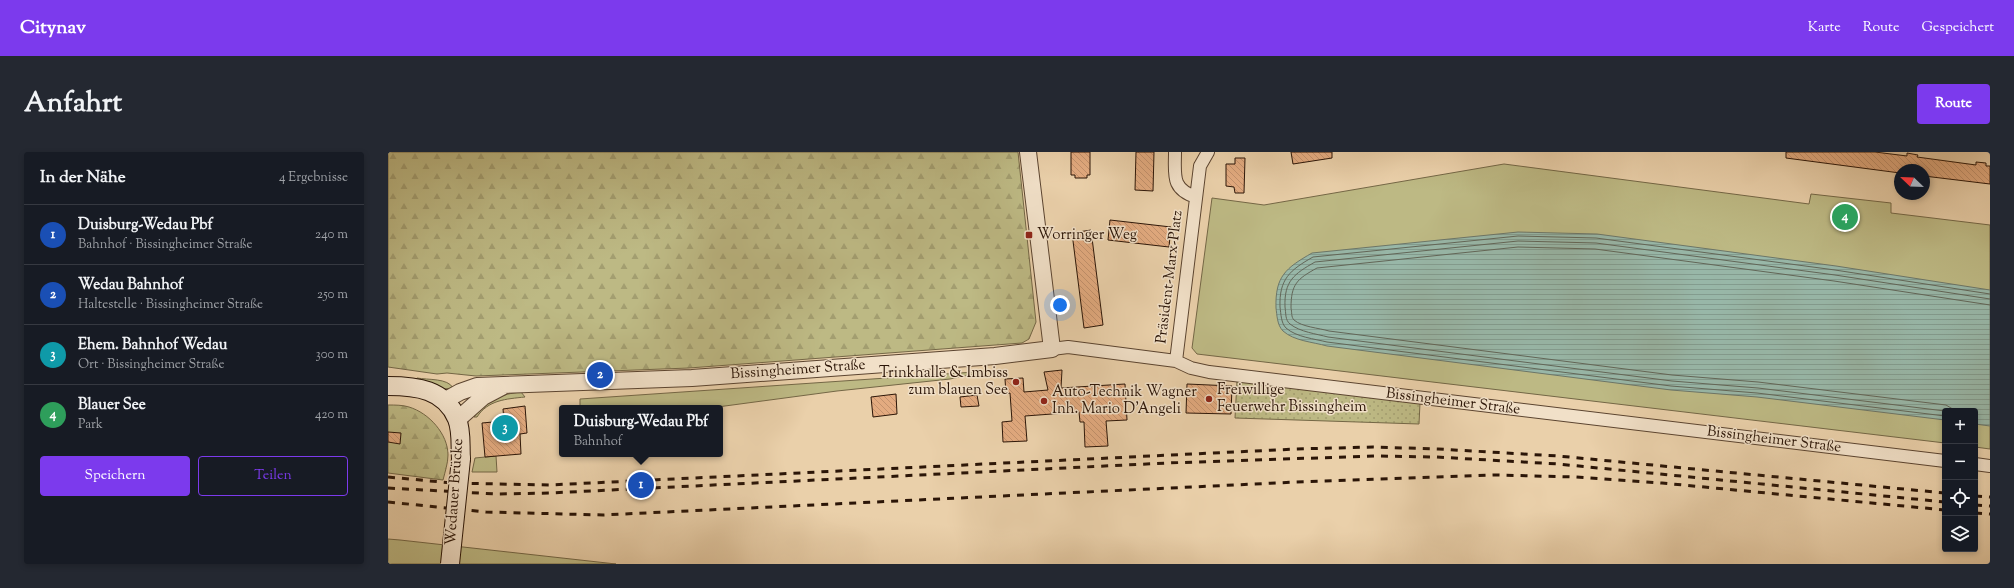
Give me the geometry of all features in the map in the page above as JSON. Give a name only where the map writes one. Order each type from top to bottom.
[{"type":"main road","points":[[388,386],[422,388],[444,401],[457,420]]},
{"type":"main road","name":"Wedauer Brücke","points":[[450,564],[460,459],[460,436],[457,420]]},
{"type":"street","points":[[1028,152],[1052,349]]},
{"type":"street","name":"Präsident-Marx-Platz","points":[[1175,152],[1176,184],[1184,193],[1196,197]]},
{"type":"street","name":"Präsident-Marx-Platz","points":[[1176,361],[1200,166],[1208,152]]},
{"type":"street","name":"Bissingheimer Straße","points":[[444,401],[460,392],[477,386],[700,378],[995,356],[1068,347],[1176,361],[1191,368],[1217,373],[1942,461]]},
{"type":"street","name":"Bissingheimer Straße","points":[[457,420],[483,397],[507,384]]},
{"type":"street","points":[[1978,464],[1990,466]]},
{"type":"green space","points":[[388,152],[1018,152],[1036,322],[1029,339],[1022,343],[689,368],[476,376],[447,373],[437,374],[388,367]]},
{"type":"green space","points":[[1504,164],[1809,204],[1811,194],[1891,203],[1891,213],[1990,225],[1990,449],[1978,447],[1978,408],[1942,408],[1942,443],[1197,354],[1192,348],[1212,198],[1264,205]]},
{"type":"green space","points":[[989,371],[950,379],[837,391],[723,406],[723,405],[580,405],[580,399]]},
{"type":"green space","points":[[416,379],[447,382],[453,388],[443,389]]},
{"type":"green space","points":[[1237,381],[1420,403],[1419,424],[1235,418]]},
{"type":"green space","points":[[521,392],[525,397],[498,401],[486,407],[477,417],[474,417],[488,402],[500,396]]},
{"type":"green space","points":[[388,405],[409,407],[424,414],[436,425],[445,439],[447,447],[448,461],[443,480],[388,473]]},
{"type":"green space","points":[[496,456],[497,472],[472,472],[475,458]]},
{"type":"green space","points":[[388,539],[400,540],[616,564],[388,564]]},
{"type":"water","points":[[1518,232],[1597,234],[1836,266],[1990,290],[1990,426],[1978,424],[1978,408],[1942,408],[1942,420],[1757,397],[1671,390],[1327,346],[1304,341],[1283,331],[1278,320],[1276,297],[1280,280],[1284,274],[1295,263],[1312,253]]},
{"type":"building","points":[[1071,152],[1090,152],[1090,175],[1087,175],[1087,178],[1075,178],[1075,175],[1071,175]]},
{"type":"building","points":[[1136,152],[1154,152],[1153,191],[1135,190]]},
{"type":"building","points":[[1291,152],[1332,152],[1332,158],[1293,164]]},
{"type":"building","points":[[1786,152],[1875,152],[1907,156],[1907,153],[1918,155],[1917,157],[1976,165],[1976,162],[1986,163],[1986,166],[1990,166],[1990,184],[1930,177],[1930,164],[1894,164],[1894,172],[1786,158]]},
{"type":"building","points":[[1235,158],[1245,158],[1244,193],[1235,193],[1234,187],[1226,186],[1226,164],[1235,164]]},
{"type":"building","points":[[1110,220],[1171,227],[1169,247],[1108,240]]},
{"type":"building","points":[[1091,230],[1103,325],[1084,328],[1072,233]]},
{"type":"building","points":[[1062,370],[1061,388],[1125,384],[1127,420],[1106,421],[1108,446],[1085,447],[1084,422],[1080,422],[1079,412],[1025,416],[1027,441],[1003,442],[1002,422],[1012,421],[1010,393],[1006,394],[1005,379],[1023,378],[1024,392],[1048,390],[1044,372]]},
{"type":"building","name":"Freiwillige Feuerwehr Bissingheim","points":[[1187,384],[1232,386],[1231,414],[1186,413]]},
{"type":"building","points":[[896,394],[897,414],[873,417],[871,397]]},
{"type":"building","points":[[977,395],[979,406],[961,407],[960,397]]},
{"type":"building","points":[[525,406],[527,433],[520,434],[521,454],[485,457],[482,423],[504,421],[503,409]]},
{"type":"building","points":[[388,432],[401,433],[400,444],[388,442]]},
{"type":"railway","points":[[388,477],[452,483],[549,485],[1296,449],[1373,447],[1558,456],[1942,493]]},
{"type":"railway","points":[[388,488],[496,494],[549,493],[1167,463],[1374,456],[1436,457],[1558,464],[1942,502]]},
{"type":"railway","points":[[388,502],[486,512],[603,515],[1296,482],[1496,475],[1576,477],[1662,483],[1942,510]]},
{"type":"railway","points":[[1978,496],[1990,497]]},
{"type":"railway","points":[[1978,505],[1990,506]]},
{"type":"railway","points":[[1978,513],[1990,514]]},
{"type":"place","name":"Blauer See","points":[[1845,217]]},
{"type":"place","name":"Worringer Weg","points":[[1029,235]]},
{"type":"place","name":"Wedau Bahnhof","points":[[600,375]]},
{"type":"place","name":"Trinkhalle & Imbiss zum blauen See","points":[[1016,382]]},
{"type":"place","name":"Freiwillige Feuerwehr Bissingheim","points":[[1209,399]]},
{"type":"place","name":"Auto-Technik Wagner Inh. Mario D'Angeli","points":[[1044,401]]},
{"type":"place","name":"Ehem. Bahnhof Wedau","points":[[505,428]]},
{"type":"place","name":"Duisburg-Wedau Pbf","points":[[641,485]]}]
